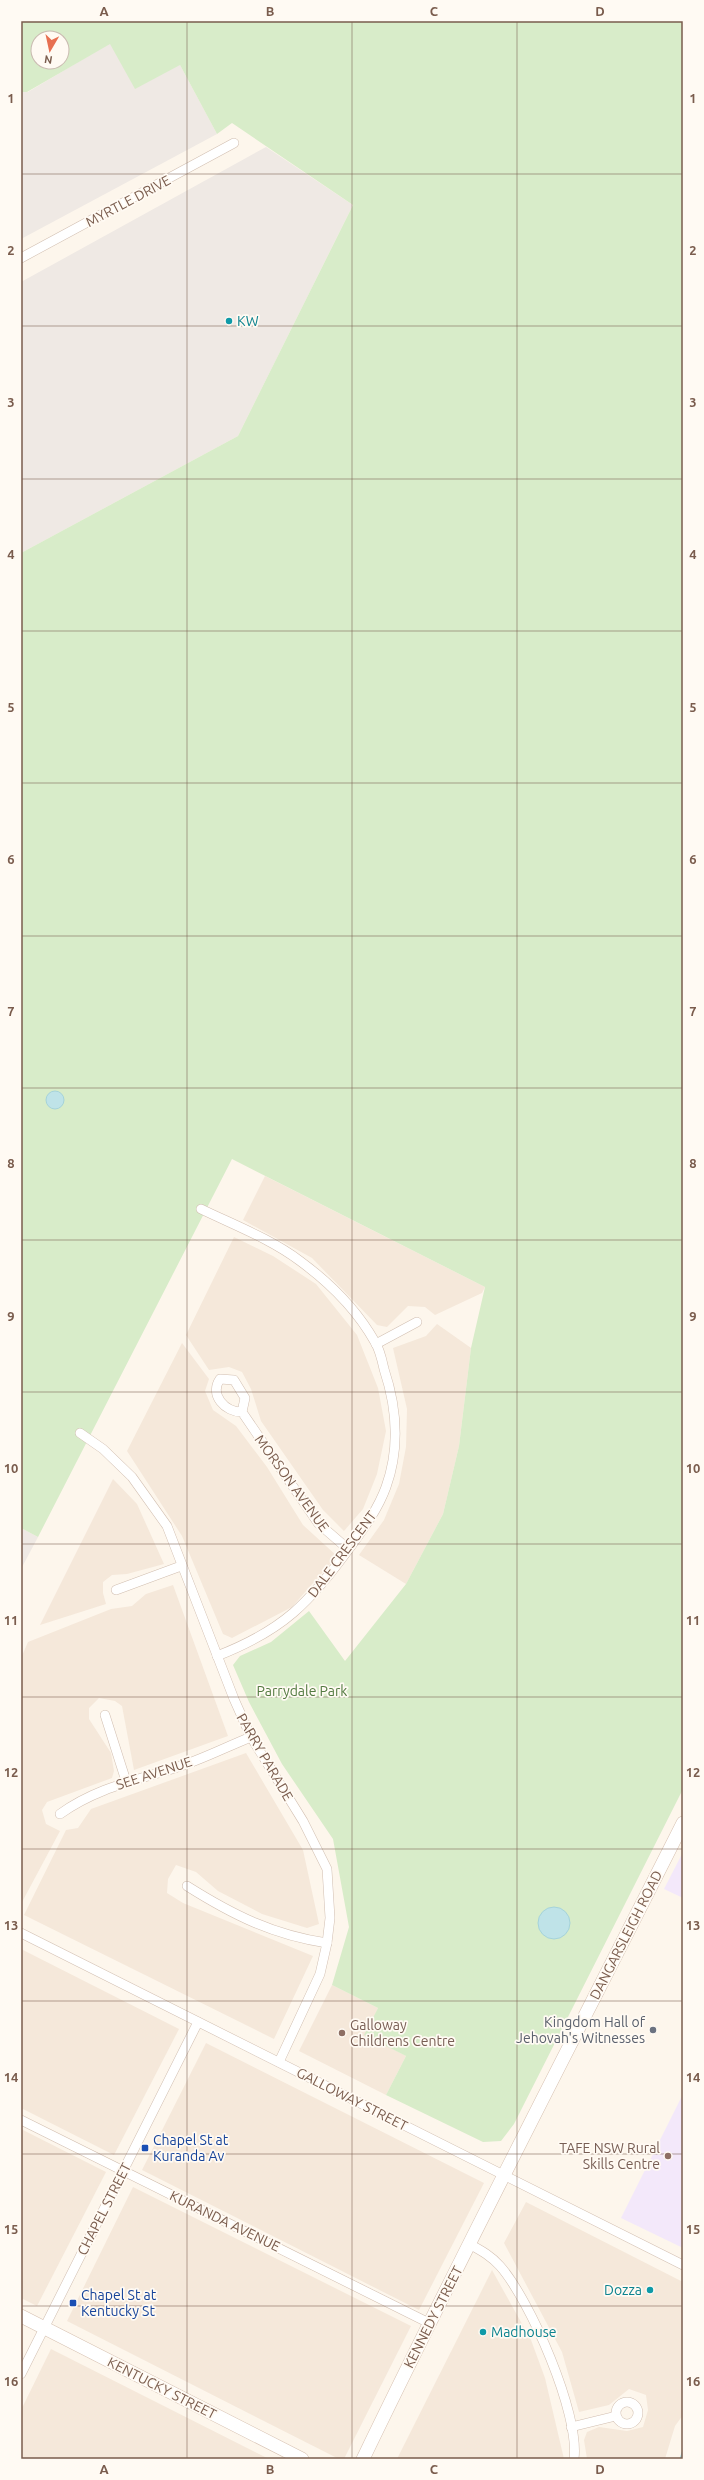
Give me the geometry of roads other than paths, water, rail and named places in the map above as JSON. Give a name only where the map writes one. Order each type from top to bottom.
[{"type":"street","name":"MYRTLE DRIVE","points":[[21,258],[234,143]]},
{"type":"street","name":"DALE CRESCENT","points":[[201,1209],[280,1248],[299,1260],[333,1288],[376,1344],[393,1404],[396,1446],[386,1489],[377,1507],[323,1584],[299,1609],[269,1631],[217,1656]]},
{"type":"street","points":[[376,1344],[417,1322]]},
{"type":"street","name":"MORSON AVENUE","points":[[242,1412],[318,1523],[348,1549]]},
{"type":"street","name":"PARRY PARADE","points":[[80,1433],[103,1449],[120,1466],[150,1500],[167,1526],[181,1566],[251,1737],[302,1820],[327,1869],[330,1918],[328,1943],[320,1974],[279,2062]]},
{"type":"street","points":[[116,1590],[181,1566]]},
{"type":"street","points":[[105,1715],[126,1781]]},
{"type":"street","name":"SEE AVENUE","points":[[60,1814],[80,1799],[126,1781],[177,1768],[251,1737]]},
{"type":"street","name":"DANGARSLEIGH ROAD","points":[[505,2176],[683,1823]]},
{"type":"street","points":[[187,1886],[233,1914],[257,1926],[294,1937],[328,1943]]},
{"type":"street","name":"GALLOWAY STREET","points":[[21,1933],[683,2265]]},
{"type":"street","name":"CHAPEL STREET","points":[[21,2374],[198,2022]]},
{"type":"street","name":"KURANDA AVENUE","points":[[21,2120],[429,2323]]},
{"type":"street","name":"KENNEDY STREET","points":[[363,2459],[429,2323],[471,2245],[505,2176]]},
{"type":"street","points":[[471,2245],[487,2254],[512,2283],[552,2360],[571,2427],[575,2451],[574,2459]]},
{"type":"street","name":"KENTUCKY STREET","points":[[21,2316],[302,2459]]},
{"type":"street","points":[[571,2427],[616,2416]]},
{"type":"water","points":[[55,1091],[59,1092],[63,1096],[63,1104],[59,1108],[55,1109],[51,1108],[47,1104],[46,1100],[47,1096],[51,1092]]},
{"type":"water","points":[[554,1907],[565,1912],[570,1923],[565,1934],[554,1939],[543,1934],[538,1923],[543,1912]]},
{"type":"waterway","points":[[681,2459],[683,2453]]},
{"type":"place","name":"KW","points":[[229,321]]},
{"type":"place","name":"Kingdom Hall of Jehovah's Witnesses","points":[[653,2030]]},
{"type":"place","name":"Galloway Childrens Centre","points":[[342,2033]]},
{"type":"place","name":"Chapel St at Kuranda Av","points":[[145,2148]]},
{"type":"place","name":"TAFE NSW Rural Skills Centre","points":[[668,2156]]},
{"type":"place","name":"Dozza","points":[[650,2290]]},
{"type":"place","name":"Chapel St at Kentucky St","points":[[73,2303]]},
{"type":"place","name":"Madhouse","points":[[483,2332]]},
{"type":"park label","name":"Parrydale Park","points":[[302,1691]]}]
